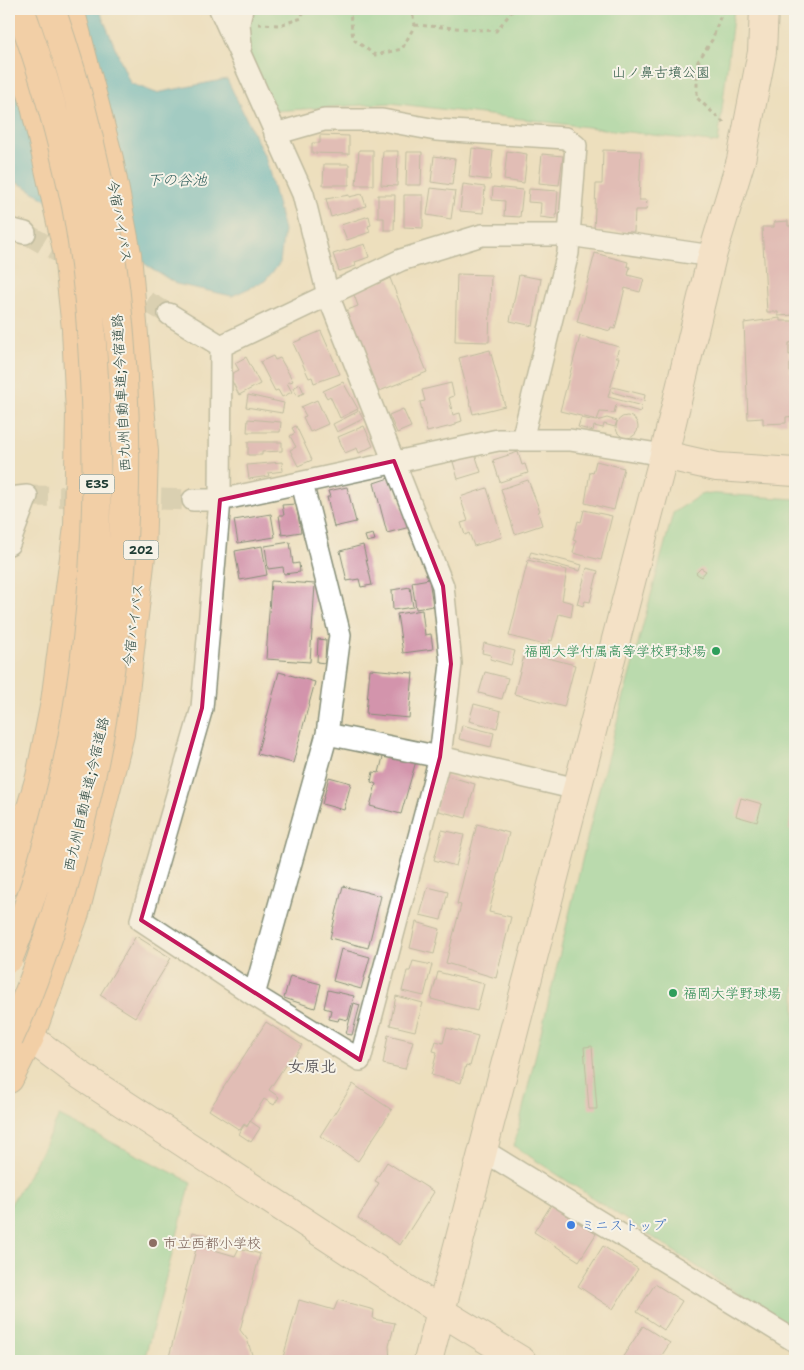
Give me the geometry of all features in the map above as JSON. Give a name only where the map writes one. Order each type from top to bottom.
[{"type":"highway","name":"西九州自動車道;今宿道路","points":[[9,958],[40,864],[69,753],[82,685],[92,603],[97,451],[88,293],[76,207],[56,120],[20,9]]},
{"type":"highway","name":"西九州自動車道;今宿道路","points":[[17,1032],[68,874],[91,781],[112,669],[120,604],[124,524],[126,448],[123,376],[116,296],[103,208],[84,118],[51,9]]},
{"type":"highway","name":"今宿バイパス","points":[[9,1079],[17,1032],[74,913],[120,734],[141,556],[144,452],[127,254],[109,159],[70,9]]},
{"type":"highway","points":[[9,19],[33,97],[68,254],[76,329],[80,414],[78,527],[55,702],[40,777],[9,882]]},
{"type":"street","points":[[220,9],[303,194],[328,295],[443,586],[451,664],[440,757],[360,1060],[254,995],[141,920],[202,708],[220,500],[221,346]]},
{"type":"street","points":[[428,1361],[664,455],[712,256],[741,160],[762,52],[764,9]]},
{"type":"street","points":[[241,16],[241,55]]},
{"type":"street","points":[[276,134],[324,120],[382,120],[436,130],[566,138],[576,146],[568,253],[522,440]]},
{"type":"street","points":[[221,346],[400,260],[482,235],[569,235],[712,256]]},
{"type":"street","points":[[170,314],[221,346]]},
{"type":"street","points":[[193,500],[220,500],[498,440],[570,440],[664,455],[717,467],[795,472]]},
{"type":"street","points":[[254,995],[327,734],[340,635],[302,483]]},
{"type":"street","points":[[9,498],[27,496],[9,544]]},
{"type":"street","points":[[327,734],[440,757],[577,789]]},
{"type":"street","points":[[17,1032],[442,1312],[522,1361]]},
{"type":"street","points":[[484,1151],[795,1342]]},
{"type":"path","points":[[241,16],[280,25],[302,18],[303,9]]},
{"type":"path","points":[[353,9],[350,12],[353,39],[375,55],[402,49],[415,25],[411,9]]},
{"type":"path","points":[[415,25],[496,31],[514,9]]},
{"type":"path","points":[[723,9],[712,40],[698,63],[697,98],[727,126]]},
{"type":"highlighted area","points":[[394,461],[443,586],[451,664],[440,757],[360,1060],[141,920],[202,708],[220,500]]},
{"type":"green space","name":"山ノ鼻古墳公園","points":[[249,9],[734,9],[718,143],[391,103],[275,111],[243,46]]},
{"type":"green space","name":"福岡大学野球場","points":[[703,493],[795,499],[795,1331],[514,1146],[599,789],[673,513]]},
{"type":"green space","points":[[59,1116],[191,1182],[144,1361],[9,1361],[9,1207],[35,1164]]},
{"type":"water","name":"下の谷池","points":[[99,9],[130,83],[156,93],[227,79],[266,159],[284,230],[280,263],[265,281],[232,296],[176,284],[26,187],[9,179],[9,23]]},
{"type":"building","points":[[320,135],[349,136],[349,154],[312,153],[312,143],[320,143]]},
{"type":"building","points":[[472,148],[493,151],[490,180],[469,177]]},
{"type":"building","points":[[359,150],[373,150],[373,185],[356,185]]},
{"type":"building","points":[[603,150],[641,151],[639,200],[647,200],[646,210],[635,210],[634,232],[594,231],[596,184],[602,184]]},
{"type":"building","points":[[383,151],[398,151],[397,186],[381,185]]},
{"type":"building","points":[[507,151],[527,154],[524,183],[504,180]]},
{"type":"building","points":[[407,152],[422,152],[421,185],[406,185]]},
{"type":"building","points":[[542,154],[563,156],[559,185],[539,183]]},
{"type":"building","points":[[434,156],[455,159],[452,185],[431,182]]},
{"type":"building","points":[[324,164],[349,164],[349,185],[323,185]]},
{"type":"building","points":[[463,184],[485,187],[483,213],[460,211]]},
{"type":"building","points":[[493,187],[523,190],[520,217],[504,216],[505,201],[492,200]]},
{"type":"building","points":[[431,188],[455,191],[451,219],[427,215]]},
{"type":"building","points":[[529,189],[558,191],[556,219],[540,217],[541,203],[528,202]]},
{"type":"building","points":[[362,194],[366,206],[331,217],[326,199]]},
{"type":"building","points":[[378,195],[395,195],[394,230],[384,230],[384,218],[378,218]]},
{"type":"building","points":[[404,195],[423,195],[423,228],[404,227]]},
{"type":"building","points":[[369,216],[371,225],[368,226],[370,232],[347,240],[341,225]]},
{"type":"building","points":[[788,221],[788,226],[795,226],[795,315],[778,316],[778,312],[767,312],[762,227],[774,227],[774,222]]},
{"type":"building","points":[[365,244],[369,257],[355,262],[356,266],[339,271],[333,254]]},
{"type":"building","points":[[595,253],[628,262],[627,266],[630,267],[628,275],[644,279],[640,292],[625,288],[615,329],[611,328],[610,331],[577,322]]},
{"type":"building","points":[[457,274],[491,275],[489,342],[455,341]]},
{"type":"building","points":[[519,275],[541,279],[533,326],[510,321]]},
{"type":"building","points":[[390,278],[427,372],[372,394],[340,313],[358,306],[353,292]]},
{"type":"building","points":[[780,318],[780,321],[795,321],[795,342],[789,343],[789,355],[795,354],[795,363],[790,364],[790,372],[795,372],[795,380],[791,381],[791,393],[795,393],[795,416],[786,417],[786,423],[763,424],[763,418],[748,419],[744,323]]},
{"type":"building","points":[[321,331],[340,374],[314,383],[312,377],[309,378],[293,343]]},
{"type":"building","points":[[580,336],[619,347],[616,357],[619,357],[608,397],[642,406],[640,412],[616,405],[614,413],[600,412],[597,420],[560,411]]},
{"type":"building","points":[[490,350],[505,406],[473,414],[459,358]]},
{"type":"building","points":[[273,356],[275,360],[280,358],[293,381],[287,383],[292,392],[282,397],[278,390],[275,391],[260,362]]},
{"type":"building","points":[[246,357],[260,384],[239,395],[229,375],[239,370],[235,363]]},
{"type":"building","points":[[343,382],[358,409],[340,418],[330,396],[327,398],[323,391]]},
{"type":"building","points":[[451,383],[454,396],[449,398],[453,415],[460,413],[462,421],[456,423],[456,425],[427,432],[420,402],[425,401],[422,390]]},
{"type":"building","points":[[300,384],[304,393],[297,396],[293,388]]},
{"type":"building","points":[[613,387],[645,395],[644,401],[612,392]]},
{"type":"building","points":[[248,395],[284,403],[282,413],[246,407]]},
{"type":"building","points":[[317,400],[328,424],[310,432],[303,417],[306,416],[301,407]]},
{"type":"building","points":[[403,409],[411,427],[397,433],[389,415]]},
{"type":"building","points":[[359,411],[363,419],[337,432],[333,424]]},
{"type":"building","points":[[627,416],[635,419],[638,427],[635,435],[627,438],[619,435],[616,427],[619,419]]},
{"type":"building","points":[[581,418],[596,421],[607,418],[617,421],[615,427],[604,424],[603,428],[594,426],[593,431],[578,427]]},
{"type":"building","points":[[248,419],[281,422],[280,432],[247,432]]},
{"type":"building","points":[[296,426],[312,460],[298,466],[290,450],[296,447],[290,436],[295,433],[292,428]]},
{"type":"building","points":[[364,426],[373,446],[359,453],[357,448],[345,453],[338,437]]},
{"type":"building","points":[[248,442],[282,442],[282,451],[262,452],[262,455],[248,455]]},
{"type":"building","points":[[518,452],[522,465],[525,464],[528,473],[500,482],[493,460]]},
{"type":"building","points":[[475,454],[481,472],[458,479],[453,462]]},
{"type":"building","points":[[596,461],[624,468],[614,510],[585,503],[590,472],[593,473]]},
{"type":"building","points":[[282,462],[283,471],[268,473],[269,476],[249,479],[247,465]]},
{"type":"building","points":[[389,478],[410,527],[387,533],[374,483]]},
{"type":"building","points":[[528,480],[540,511],[538,512],[542,525],[515,534],[501,489]]},
{"type":"building","points":[[347,487],[356,522],[334,527],[327,497],[330,497],[328,491]]},
{"type":"building","points":[[487,488],[502,537],[474,546],[469,533],[465,535],[461,523],[468,521],[460,497]]},
{"type":"building","points":[[296,504],[301,532],[282,535],[279,515],[284,515],[282,505]]},
{"type":"building","points":[[584,510],[612,516],[601,560],[573,553],[576,541],[573,540],[578,521],[581,522]]},
{"type":"building","points":[[271,514],[275,537],[238,543],[234,520]]},
{"type":"building","points":[[373,534],[375,540],[367,542],[365,536]]},
{"type":"building","points":[[290,542],[293,564],[299,563],[300,572],[284,574],[283,567],[268,569],[265,546]]},
{"type":"building","points":[[363,545],[372,585],[361,587],[359,579],[347,581],[340,551]]},
{"type":"building","points":[[262,546],[267,575],[240,580],[235,551]]},
{"type":"building","points":[[531,552],[582,565],[580,571],[529,557]]},
{"type":"building","points":[[528,560],[567,570],[562,600],[573,603],[571,617],[559,614],[552,641],[549,640],[548,646],[509,636]]},
{"type":"building","points":[[587,568],[598,571],[590,602],[585,601],[583,606],[577,604]]},
{"type":"building","points":[[701,568],[706,571],[701,577],[696,573]]},
{"type":"building","points":[[429,579],[433,606],[416,609],[412,582]]},
{"type":"building","points":[[271,581],[315,584],[310,662],[266,659]]},
{"type":"building","points":[[410,587],[413,607],[393,610],[392,590]]},
{"type":"building","points":[[422,610],[425,635],[431,634],[433,649],[403,653],[397,614]]},
{"type":"building","points":[[318,639],[326,640],[325,663],[317,662]]},
{"type":"building","points":[[484,643],[515,651],[511,665],[490,659],[491,655],[482,653]]},
{"type":"building","points":[[525,652],[575,665],[564,707],[514,694]]},
{"type":"building","points":[[370,669],[413,673],[409,718],[366,714]]},
{"type":"building","points":[[279,672],[315,682],[293,763],[257,754]]},
{"type":"building","points":[[485,672],[508,678],[502,699],[479,693]]},
{"type":"building","points":[[474,704],[501,711],[497,728],[469,721]]},
{"type":"building","points":[[462,725],[494,733],[491,747],[459,739]]},
{"type":"building","points":[[384,753],[416,761],[401,814],[370,806],[376,784],[371,782],[373,772],[379,773]]},
{"type":"building","points":[[444,775],[475,784],[466,818],[435,810]]},
{"type":"building","points":[[329,777],[351,783],[344,810],[322,804]]},
{"type":"building","points":[[741,798],[762,804],[757,822],[736,816]]},
{"type":"building","points":[[791,813],[795,814],[795,831],[789,830]]},
{"type":"building","points":[[477,824],[509,833],[489,912],[511,917],[496,978],[446,963],[461,905],[457,904]]},
{"type":"building","points":[[442,830],[464,835],[456,866],[434,860]]},
{"type":"building","points":[[343,886],[381,896],[368,948],[330,938]]},
{"type":"building","points":[[428,887],[448,892],[441,920],[420,915]]},
{"type":"building","points":[[416,922],[440,929],[434,954],[410,948]]},
{"type":"building","points":[[136,936],[171,958],[135,1017],[100,995]]},
{"type":"building","points":[[341,949],[370,957],[361,989],[333,981]]},
{"type":"building","points":[[413,961],[432,965],[424,996],[402,991],[407,971],[410,971]]},
{"type":"building","points":[[438,972],[484,984],[477,1011],[431,999]]},
{"type":"building","points":[[290,976],[321,984],[315,1008],[284,998]]},
{"type":"building","points":[[328,990],[354,996],[348,1020],[339,1018],[338,1021],[329,1019],[331,1010],[324,1008]]},
{"type":"building","points":[[396,996],[423,1003],[415,1031],[390,1025]]},
{"type":"building","points":[[354,1003],[360,1005],[352,1035],[346,1034]]},
{"type":"building","points":[[266,1022],[302,1045],[293,1059],[290,1058],[269,1090],[279,1097],[274,1105],[264,1099],[247,1126],[244,1124],[240,1130],[209,1110]]},
{"type":"building","points":[[447,1028],[478,1036],[470,1066],[466,1065],[461,1083],[431,1075],[437,1052],[433,1051],[436,1041],[443,1043]]},
{"type":"building","points":[[388,1035],[413,1041],[405,1069],[383,1064]]},
{"type":"building","points":[[592,1046],[597,1109],[589,1109],[584,1047]]},
{"type":"building","points":[[353,1084],[392,1110],[358,1161],[320,1136]]},
{"type":"building","points":[[250,1121],[260,1128],[251,1142],[239,1134],[244,1125],[247,1127]]},
{"type":"building","points":[[387,1162],[434,1192],[400,1245],[358,1218],[379,1183],[375,1181]]},
{"type":"building","points":[[551,1205],[596,1234],[579,1261],[534,1232]]},
{"type":"building","points":[[193,1232],[229,1242],[227,1249],[191,1240]]},
{"type":"building","points":[[197,1245],[235,1256],[239,1248],[260,1254],[240,1330],[247,1339],[254,1361],[168,1361]]},
{"type":"building","points":[[603,1246],[638,1269],[613,1309],[578,1286]]},
{"type":"building","points":[[655,1284],[682,1301],[664,1330],[637,1312]]},
{"type":"building","points":[[299,1300],[334,1310],[338,1300],[374,1310],[373,1319],[395,1323],[389,1346],[390,1361],[282,1361]]},
{"type":"building","points":[[643,1326],[670,1343],[658,1361],[620,1361]]},
{"type":"tunnel","points":[[25,233],[77,263]]},
{"type":"tunnel","points":[[119,286],[169,314]]},
{"type":"tunnel","points":[[27,496],[93,497]]},
{"type":"tunnel","points":[[129,498],[193,500]]},
{"type":"place","name":"福岡大学付属高等学校野球場","points":[[716,651]]},
{"type":"place","name":"福岡大学野球場","points":[[673,993]]},
{"type":"place","name":"ミニストップ","points":[[571,1225]]},
{"type":"place","name":"市立西都小学校","points":[[153,1243]]},
{"type":"district","name":"女原北","points":[[312,1066]]}]
